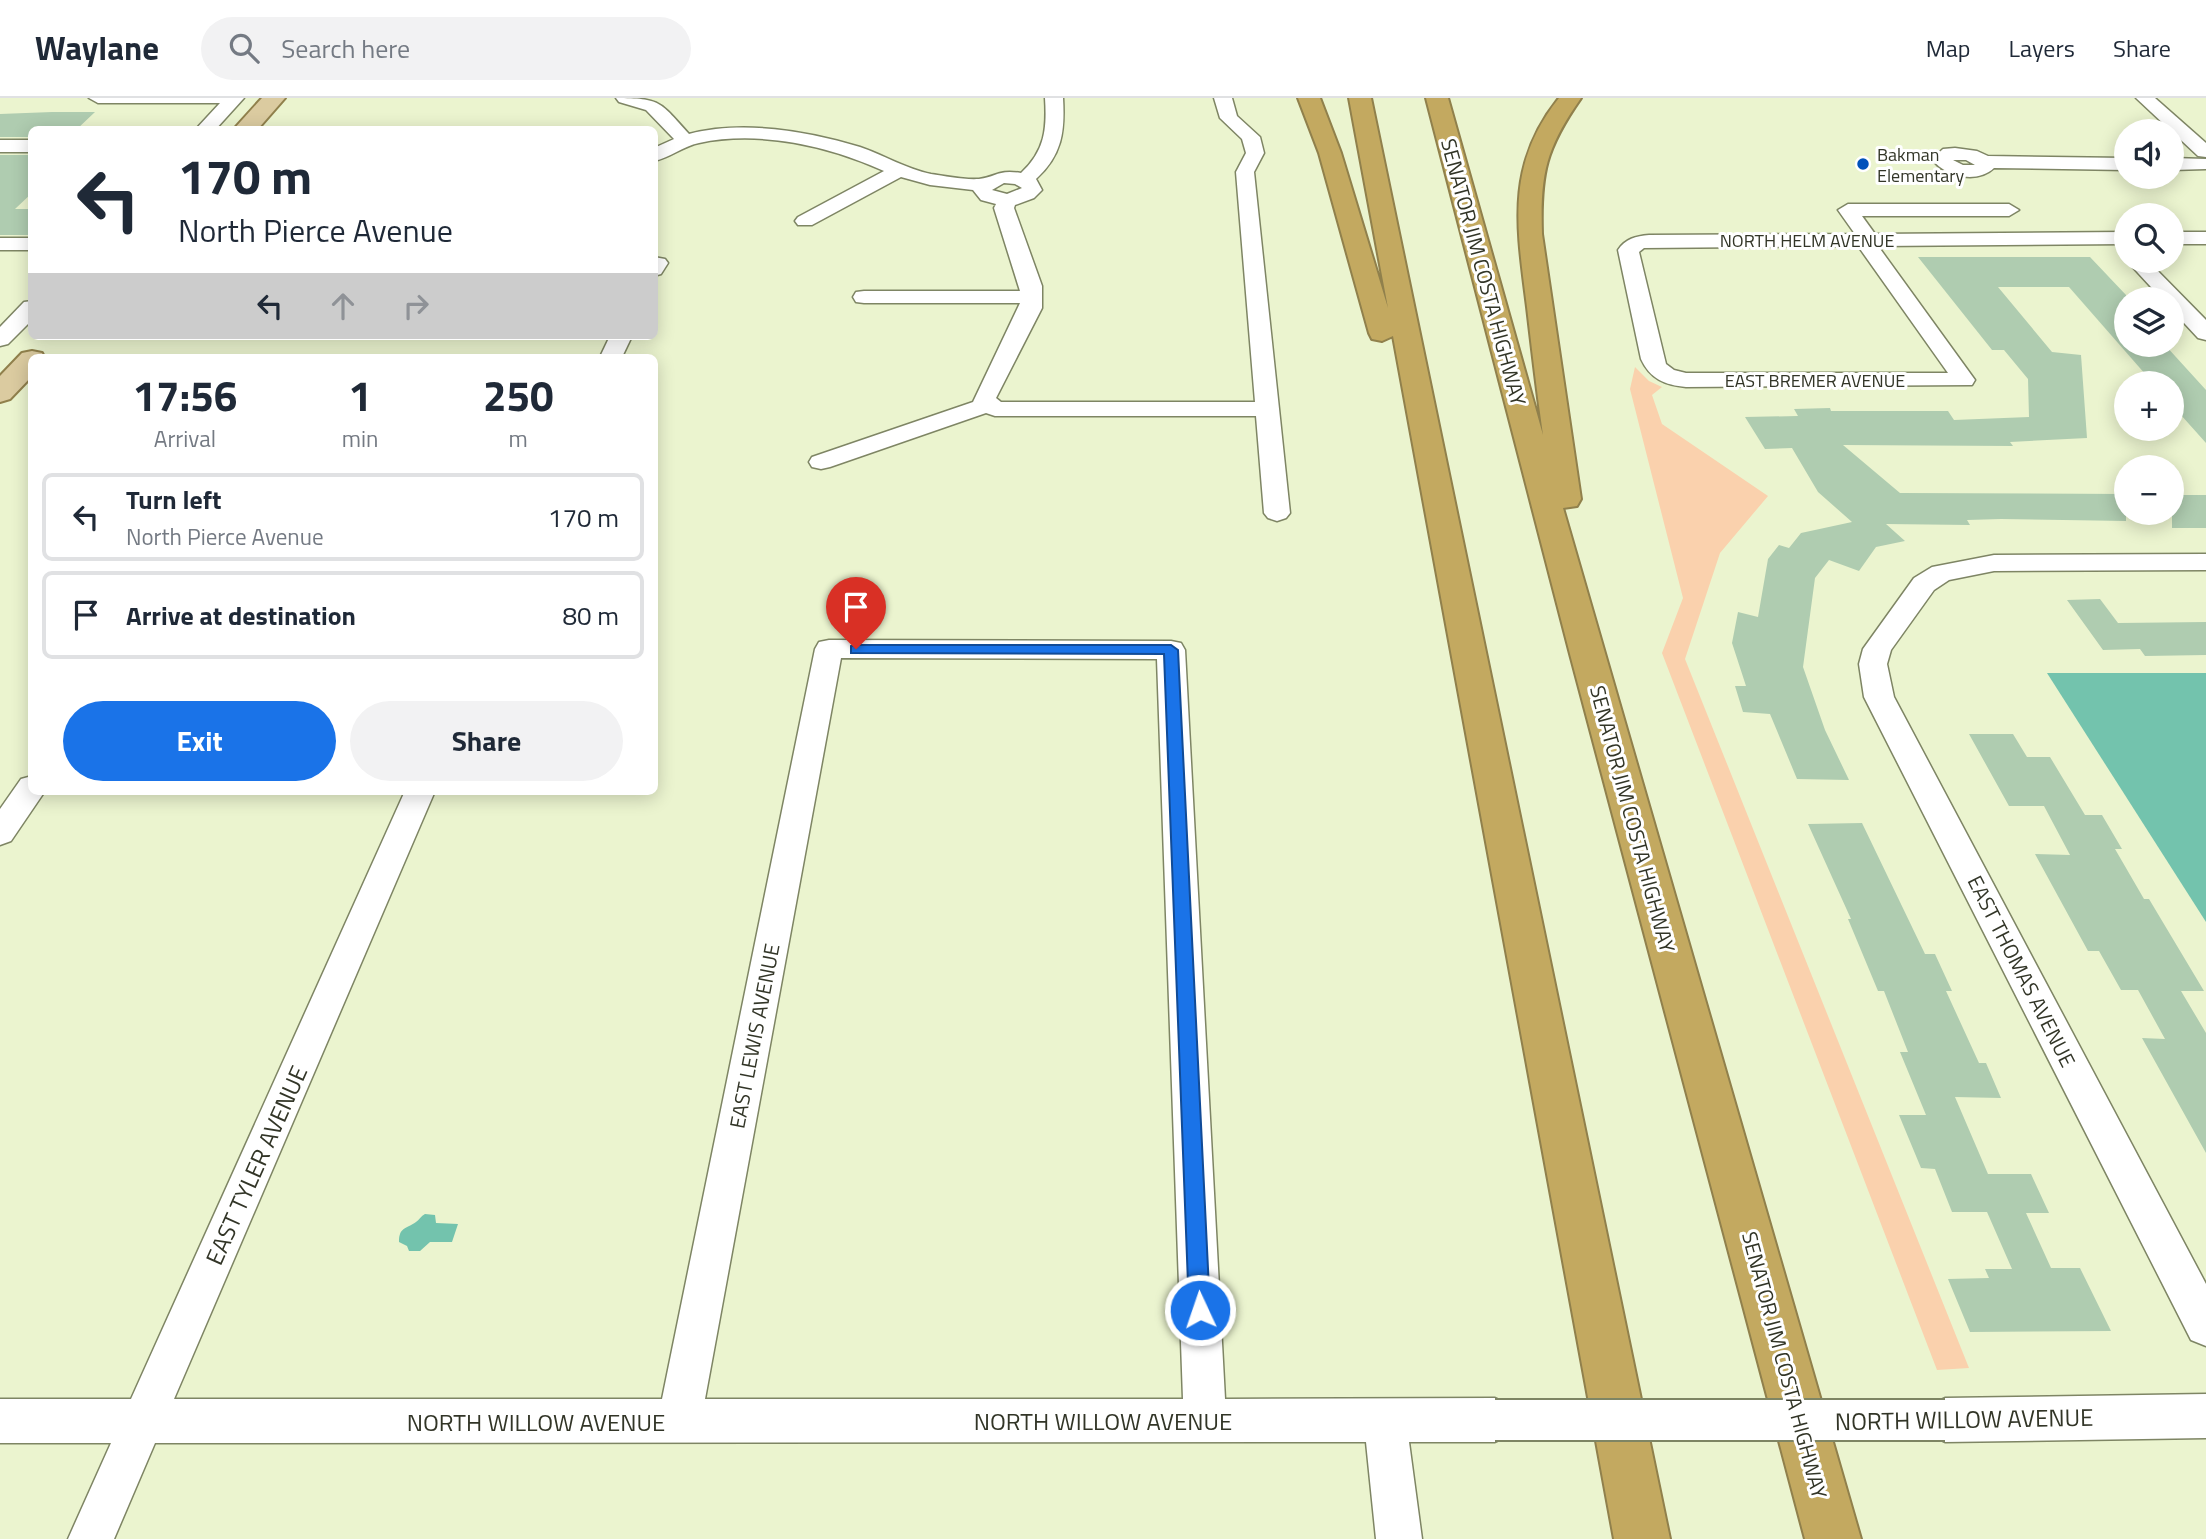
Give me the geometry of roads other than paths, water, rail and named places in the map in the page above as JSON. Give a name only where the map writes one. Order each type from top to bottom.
[{"type":"highway","points":[[1309,98],[1348,209],[1468,649]]},
{"type":"highway","points":[[1360,98],[1642,1539]]},
{"type":"highway","name":"SENATOR JIM COSTA HIGHWAY","points":[[1437,98],[1587,654],[1833,1539]]},
{"type":"highway","points":[[1570,98],[1548,129],[1537,152],[1530,177],[1529,204],[1532,248],[1587,654]]},
{"type":"main road","points":[[248,126],[274,98]]},
{"type":"main road","points":[[0,393],[28,363]]},
{"type":"street","points":[[98,98],[234,98]]},
{"type":"street","points":[[208,126],[234,98]]},
{"type":"street","points":[[625,98],[641,99],[653,105],[685,140]]},
{"type":"street","points":[[1024,180],[1044,162],[1056,126],[1054,98]]},
{"type":"street","points":[[1223,98],[1229,118],[1251,137],[1255,153],[1245,172],[1278,513]]},
{"type":"street","points":[[2145,98],[2206,152],[2199,157],[2206,164]]},
{"type":"street","points":[[658,153],[666,146],[685,140],[743,135],[802,139],[854,152],[900,170],[949,183],[983,185],[1001,177],[1024,180],[1032,186],[1029,194],[1008,200],[986,195],[981,188],[983,185]]},
{"type":"street","points":[[0,146],[28,146]]},
{"type":"street","points":[[2034,238],[2009,210],[1980,167],[2114,164]]},
{"type":"street","points":[[2184,164],[2206,164]]},
{"type":"street","points":[[805,221],[900,170]]},
{"type":"street","points":[[1008,200],[1004,208],[1031,286],[1031,308],[988,388],[984,400],[995,409],[1268,409]]},
{"type":"street","points":[[1866,239],[1848,210],[2009,210]]},
{"type":"street","name":"NORTH HELM AVENUE","points":[[1666,377],[1656,369],[1652,359],[1628,256],[1631,245],[1649,240],[2034,238],[2114,242]]},
{"type":"street","points":[[2184,238],[2206,238]]},
{"type":"street","name":"EAST BREMER AVENUE","points":[[1666,377],[1701,380],[1964,380],[1866,239]]},
{"type":"street","points":[[0,244],[28,244]]},
{"type":"street","points":[[2148,273],[2206,333]]},
{"type":"street","points":[[864,297],[1031,297]]},
{"type":"street","points":[[0,339],[28,311]]},
{"type":"street","points":[[821,462],[989,404]]},
{"type":"street","name":"EAST THOMAS AVENUE","points":[[2206,562],[1994,563],[1941,573],[1924,584],[1900,615],[1877,649],[1873,664],[1879,697],[2206,1326]]},
{"type":"street","name":"EAST LEWIS AVENUE","points":[[679,1422],[829,649],[1171,650],[1205,1420]]},
{"type":"street","points":[[0,833],[28,793]]},
{"type":"street","name":"EAST TYLER AVENUE","points":[[91,1539],[418,795]]},
{"type":"street","name":"NORTH WILLOW AVENUE","points":[[0,1421],[1945,1420],[2206,1416]]},
{"type":"street","points":[[1385,1421],[1399,1539]]},
{"type":"water","points":[[2047,673],[2206,673],[2206,922]]},
{"type":"water","points":[[425,1214],[435,1215],[436,1223],[458,1224],[452,1242],[430,1242],[420,1251],[409,1251],[407,1246],[399,1242],[400,1234]]},
{"type":"place","name":"Bakman Elementary","points":[[1863,164]]}]
